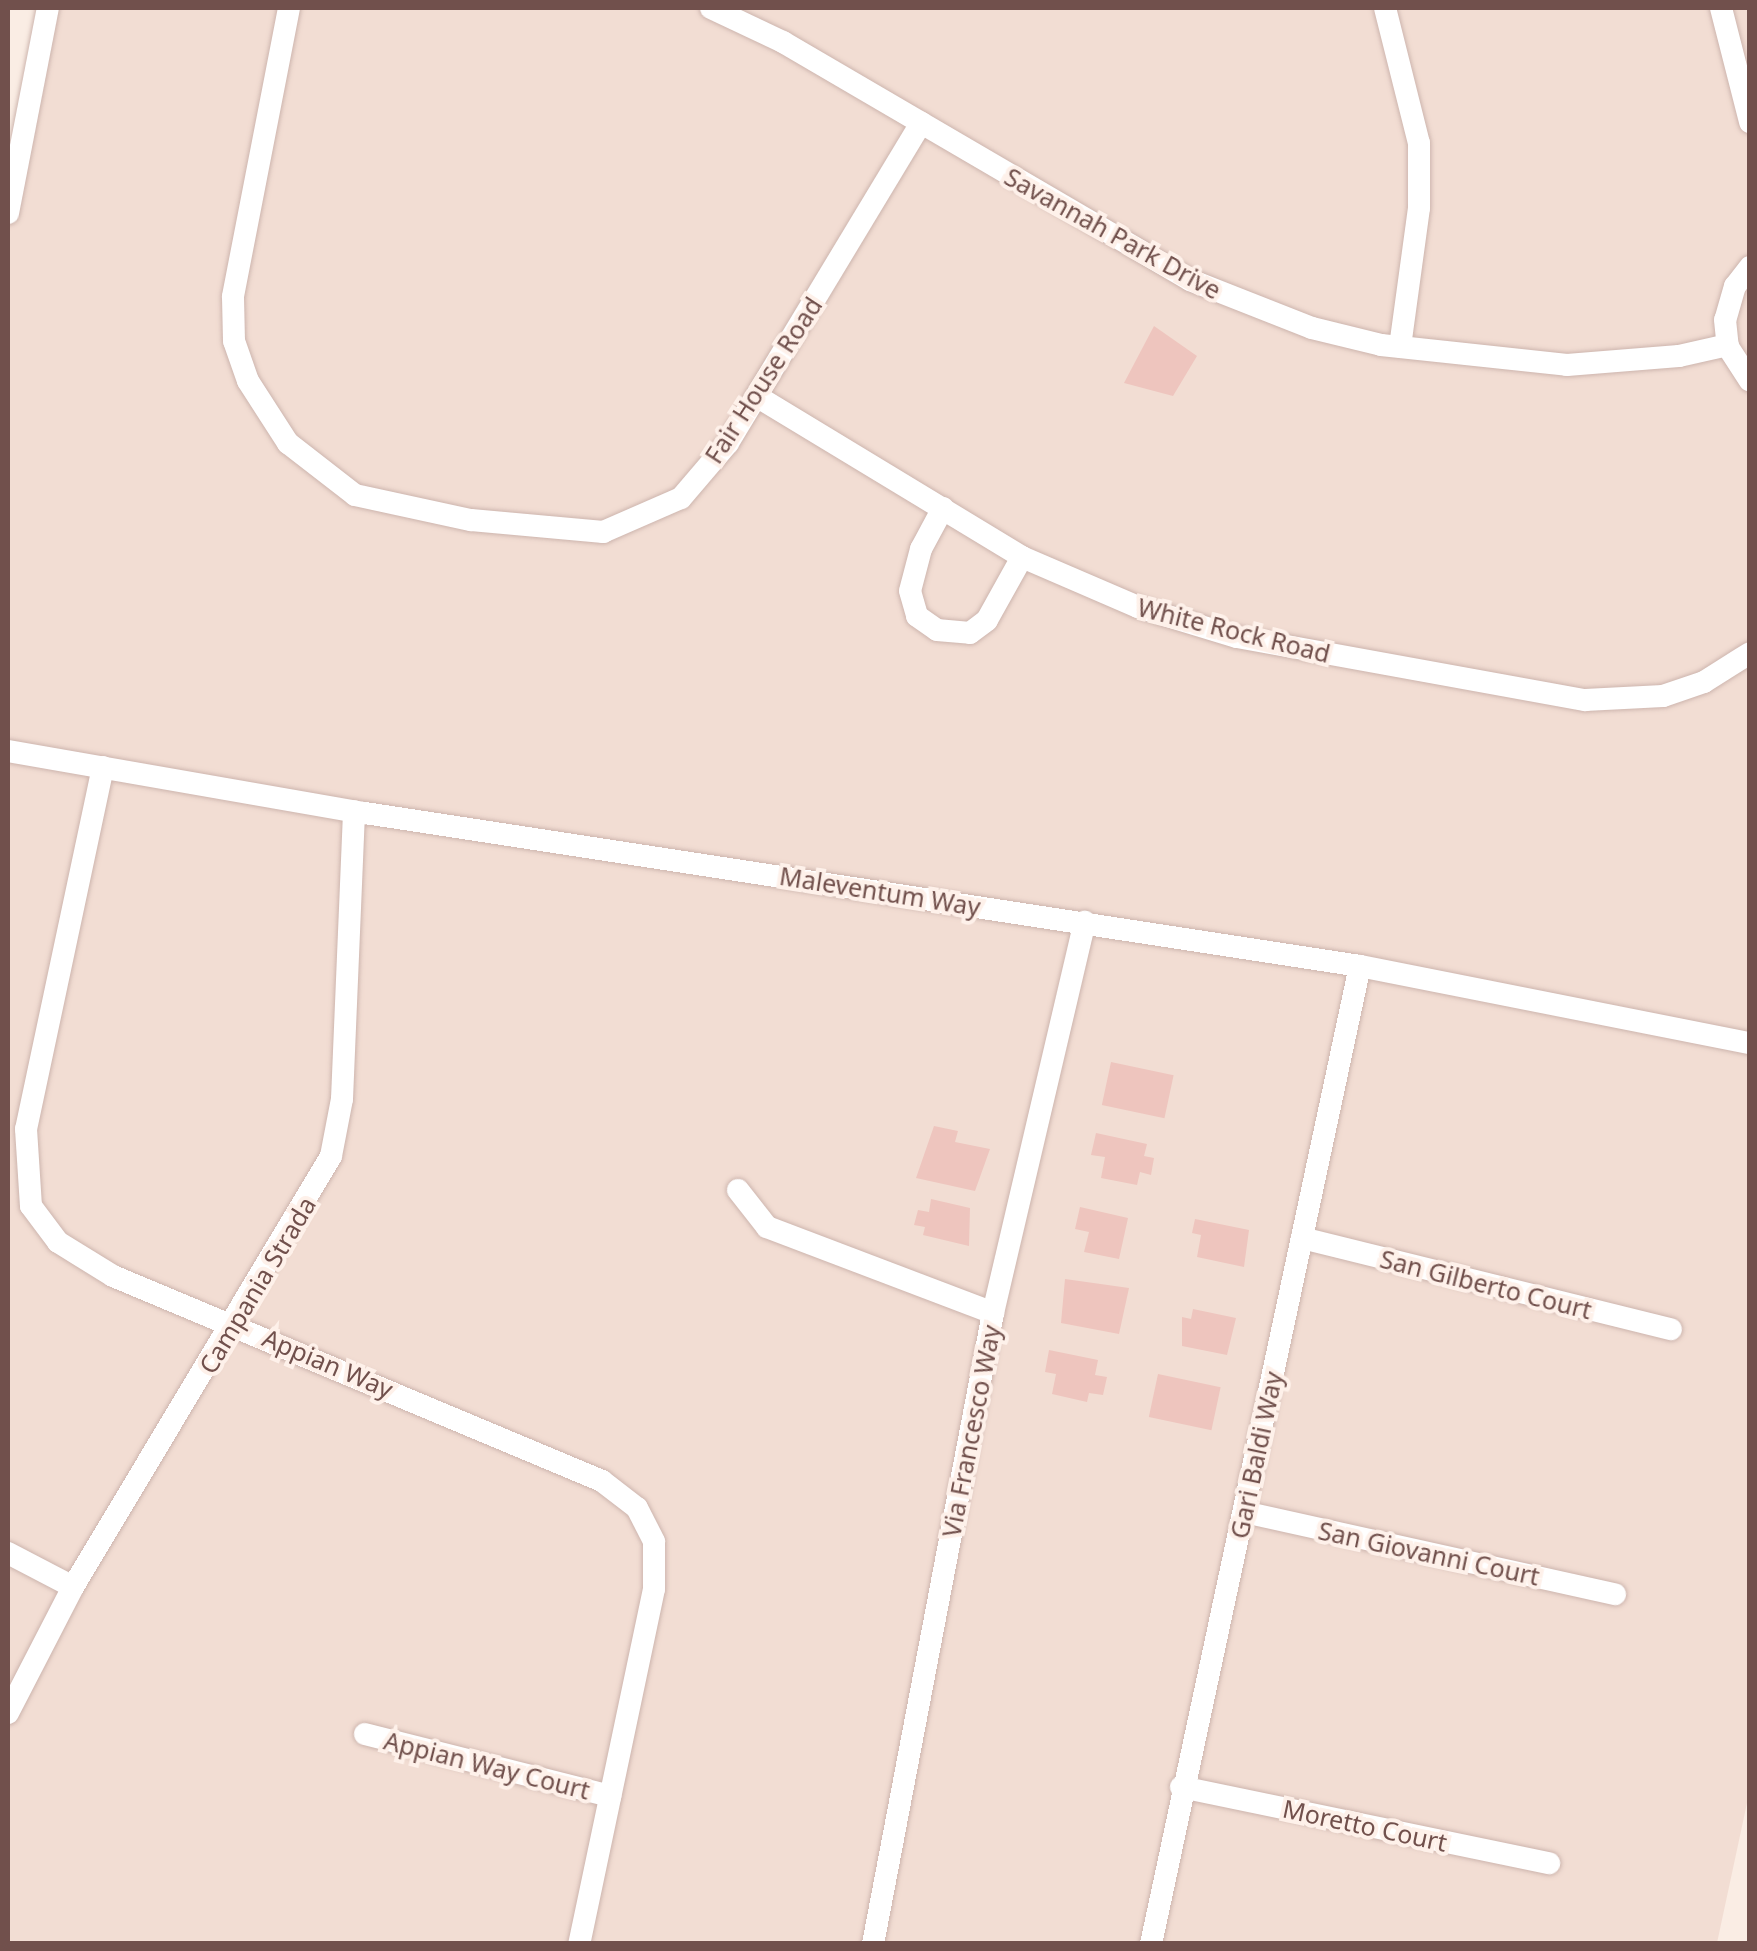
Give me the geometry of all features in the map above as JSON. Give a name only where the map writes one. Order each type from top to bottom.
[{"type":"street","points":[[8,213],[48,8]]},
{"type":"street","name":"Fair House Road","points":[[289,8],[233,296],[234,341],[248,381],[288,443],[355,495],[471,520],[603,532],[681,498],[758,397],[921,122]]},
{"type":"street","name":"Savannah Park Drive","points":[[711,8],[921,122],[1190,280],[1312,328],[1400,347],[1567,365],[1679,356],[1728,346]]},
{"type":"street","points":[[1385,8],[1420,143],[1420,208],[1400,347]]},
{"type":"street","points":[[1721,8],[1750,122]]},
{"type":"street","points":[[1750,268],[1730,303],[1728,346],[1750,381]]},
{"type":"street","name":"White Rock Road","points":[[758,397],[1022,557],[1138,607],[1238,636],[1585,700],[1663,696],[1704,682],[1750,653]]},
{"type":"street","points":[[942,508],[920,549],[910,590],[917,616],[937,630],[970,633],[987,620],[1022,557]]},
{"type":"street","name":"Maleventum Way","points":[[8,750],[354,811],[1360,966],[1750,1043]]},
{"type":"street","name":"Appian Way","points":[[102,767],[26,1129],[26,1192],[44,1230],[81,1258],[602,1481],[637,1508],[654,1542],[654,1590],[579,1944]]},
{"type":"street","name":"Campania Strada","points":[[8,1713],[74,1588],[324,1172],[336,1138],[354,811]]},
{"type":"street","name":"Via Francesco Way","points":[[873,1944],[993,1313],[1085,922]]},
{"type":"street","name":"Gari Baldi Way","points":[[1152,1944],[1181,1786],[1244,1512],[1360,966]]},
{"type":"street","points":[[738,1190],[767,1227],[993,1313]]},
{"type":"street","name":"San Gilberto Court","points":[[1302,1238],[1671,1329]]},
{"type":"street","name":"San Giovanni Court","points":[[1244,1512],[1615,1594]]},
{"type":"street","points":[[8,1554],[74,1588]]},
{"type":"street","name":"Appian Way Court","points":[[364,1734],[610,1796]]},
{"type":"street","name":"Moretto Court","points":[[1181,1786],[1548,1863]]},
{"type":"shaded area","points":[[48,8],[1749,8],[1750,1789],[1717,1943],[8,1944],[8,213]]},
{"type":"building","points":[[1154,326],[1197,356],[1173,396],[1124,383]]},
{"type":"building","points":[[1111,1062],[1174,1075],[1164,1118],[1102,1105]]},
{"type":"building","points":[[934,1126],[958,1131],[955,1142],[990,1149],[975,1191],[916,1178]]},
{"type":"building","points":[[1096,1133],[1147,1144],[1144,1156],[1154,1158],[1151,1175],[1140,1172],[1137,1185],[1101,1178],[1105,1157],[1091,1155]]},
{"type":"building","points":[[931,1199],[970,1208],[969,1246],[923,1235],[925,1227],[914,1225],[918,1210],[929,1212]]},
{"type":"building","points":[[1080,1207],[1128,1218],[1119,1259],[1084,1252],[1089,1232],[1075,1229]]},
{"type":"building","points":[[1195,1219],[1249,1230],[1244,1267],[1197,1257],[1201,1235],[1192,1233]]},
{"type":"building","points":[[1065,1279],[1129,1288],[1119,1334],[1061,1323]]},
{"type":"building","points":[[1193,1309],[1236,1318],[1227,1355],[1182,1346],[1182,1317],[1191,1319]]},
{"type":"building","points":[[1049,1350],[1098,1360],[1095,1375],[1107,1377],[1103,1395],[1089,1393],[1087,1402],[1052,1394],[1056,1374],[1045,1372]]},
{"type":"building","points":[[1158,1374],[1221,1387],[1211,1430],[1149,1417]]}]
